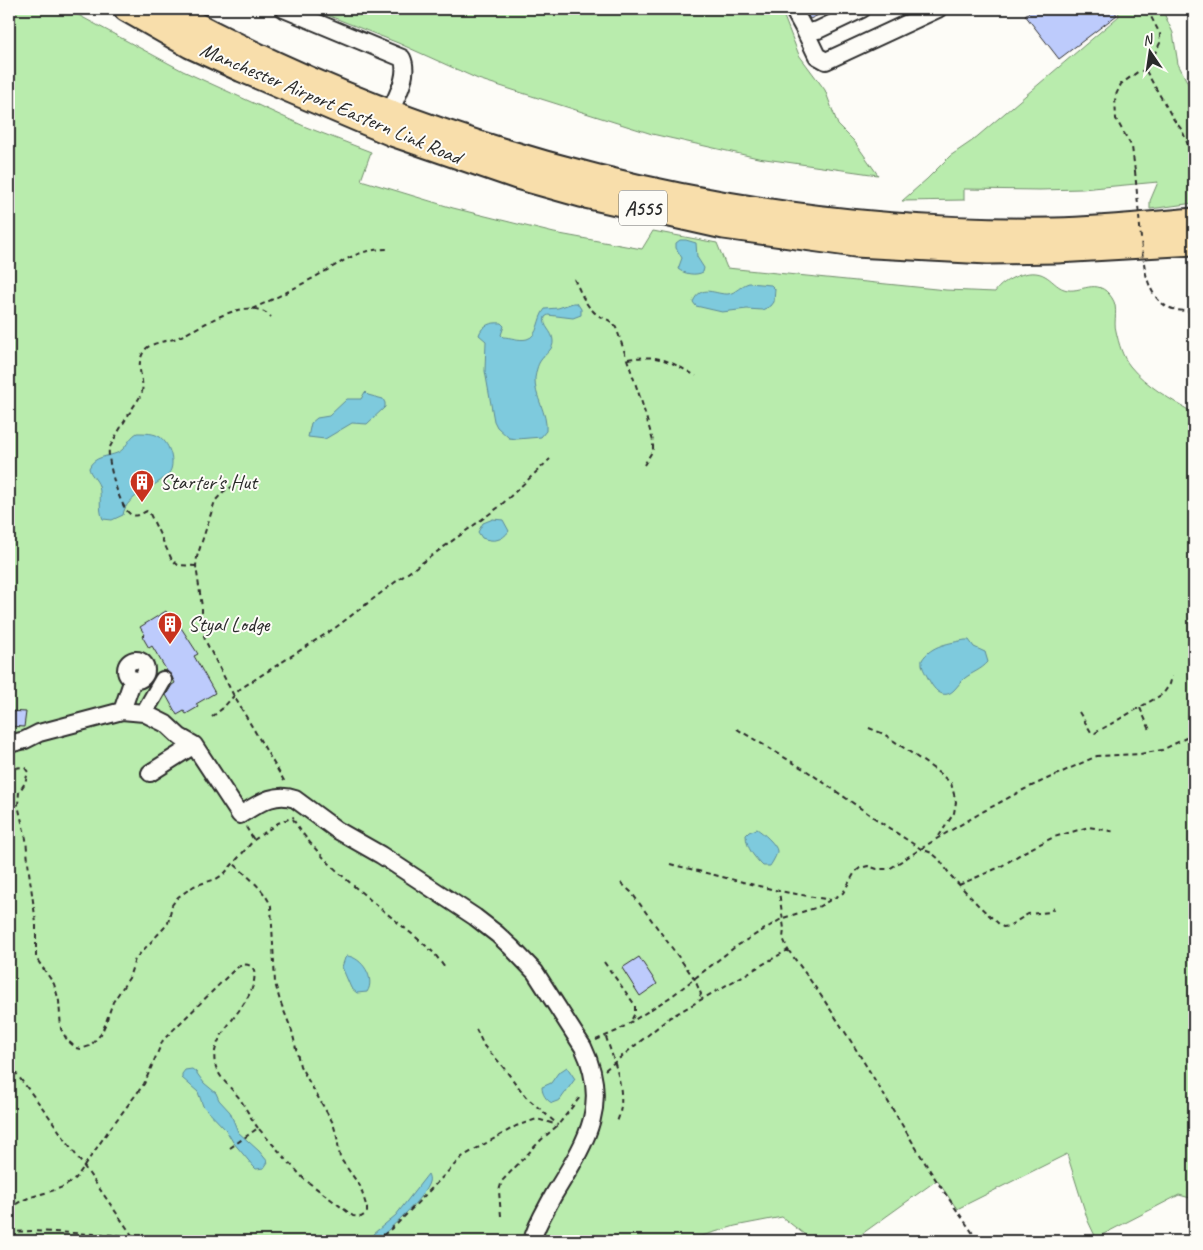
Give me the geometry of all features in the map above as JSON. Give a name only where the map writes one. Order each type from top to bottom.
[{"type":"highway","name":"Manchester Airport Eastern Link Road","points":[[127,9],[190,45],[392,133],[526,179],[581,194],[724,226],[855,244],[988,251],[1057,250],[1194,242]]},
{"type":"highway","name":"Manchester Airport Eastern Link Road","points":[[165,9],[250,53],[390,112],[460,139],[586,176],[655,192],[729,206],[860,223],[987,230],[1056,231],[1194,221]]},
{"type":"lane","points":[[284,9],[402,58],[405,64],[405,72],[390,112]]},
{"type":"lane","points":[[793,9],[817,56],[826,61],[938,9]]},
{"type":"lane","points":[[804,29],[808,32],[818,30],[862,9]]},
{"type":"lane","points":[[122,711],[133,679]]},
{"type":"lane","points":[[144,713],[163,680]]},
{"type":"lane","points":[[9,744],[26,740],[39,733],[122,711],[144,713],[166,724],[180,737],[194,745],[240,815],[273,797],[282,796],[295,800],[337,830],[381,855],[475,917],[511,946],[534,972],[583,1047],[594,1078],[594,1112],[589,1131],[580,1151],[543,1213],[532,1241]]},
{"type":"lane","points":[[150,773],[194,745]]},
{"type":"path","points":[[1146,71],[1160,42],[1160,34],[1148,9]]},
{"type":"path","points":[[1146,71],[1139,71],[1121,84],[1115,98],[1116,119],[1132,148],[1146,275],[1159,302],[1175,310],[1194,310]]},
{"type":"path","points":[[1146,71],[1174,120],[1182,130],[1189,145],[1194,168]]},
{"type":"path","points":[[1134,215],[1142,215]]},
{"type":"path","points":[[196,566],[178,565],[172,560],[147,511],[133,516],[126,510],[116,487],[108,454],[142,392],[140,363],[145,350],[150,345],[181,337],[215,318],[252,309],[348,257],[367,251],[390,249]]},
{"type":"path","points":[[574,279],[594,313],[613,322],[628,359],[654,446],[644,465]]},
{"type":"path","points":[[252,309],[260,310],[270,317]]},
{"type":"path","points":[[628,359],[648,357],[663,359],[696,376]]},
{"type":"path","points":[[212,717],[224,708],[240,689],[248,683],[335,628],[499,507],[550,460]]},
{"type":"path","points":[[9,774],[21,767],[25,768],[28,772],[26,783],[19,792],[18,805],[26,839],[36,923],[36,958],[54,984],[60,1000],[61,1029],[67,1040],[80,1049],[90,1046],[101,1034],[113,1002],[128,978],[135,959],[164,928],[168,922],[174,901],[194,886],[216,879],[224,874],[254,840],[278,823],[293,819],[298,811],[295,800],[234,696],[204,640],[202,607],[196,566],[201,543],[215,500],[224,491],[234,486]]},
{"type":"path","points":[[1079,712],[1091,732],[1095,733],[1163,694],[1170,684],[1172,676]]},
{"type":"path","points":[[1140,708],[1150,730]]},
{"type":"path","points":[[869,728],[884,734],[951,783],[956,802],[954,813],[938,838]]},
{"type":"path","points":[[737,730],[802,768],[921,849],[932,853],[993,920],[1003,926],[1009,926],[1028,914],[1050,912],[1054,908]]},
{"type":"path","points":[[583,1047],[618,1031],[672,996],[734,947],[783,918],[831,900],[843,893],[855,872],[860,868],[868,866],[877,869],[888,869],[938,838],[1023,790],[1097,756],[1140,754],[1162,750],[1194,734]]},
{"type":"path","points":[[293,819],[313,845],[335,868],[434,953],[445,968]]},
{"type":"path","points":[[960,885],[992,871],[1024,852],[1062,834],[1089,827],[1116,832]]},
{"type":"path","points":[[9,1210],[26,1198],[50,1193],[76,1178],[144,1084],[155,1056],[169,1033],[235,969],[245,964],[254,970],[252,986],[216,1047],[215,1058],[221,1076],[238,1096],[258,1128],[311,1186],[353,1216],[361,1217],[367,1213],[360,1186],[340,1158],[338,1137],[333,1123],[300,1066],[292,1031],[275,983],[271,906],[268,899],[257,886],[234,863]]},
{"type":"path","points":[[670,864],[779,891],[831,900]]},
{"type":"path","points":[[621,883],[631,892],[694,978],[701,994],[697,1002]]},
{"type":"path","points":[[779,891],[783,918],[783,938],[788,950],[807,975],[930,1170],[978,1241]]},
{"type":"path","points":[[502,1216],[499,1191],[502,1180],[558,1125],[594,1078],[663,1023],[788,950]]},
{"type":"path","points":[[604,962],[635,1005],[636,1013],[631,1021]]},
{"type":"path","points":[[476,1029],[487,1051],[500,1063],[526,1097],[558,1125]]},
{"type":"path","points":[[606,1037],[620,1088],[621,1112],[616,1124]]},
{"type":"path","points":[[9,1064],[48,1115],[136,1241]]},
{"type":"path","points":[[376,1241],[397,1224],[462,1157],[516,1126],[536,1119],[558,1125]]},
{"type":"path","points":[[230,1148],[258,1128]]},
{"type":"path","points":[[9,1232],[33,1231],[133,1237],[152,1241]]},
{"type":"green space","points":[[9,9],[67,9],[183,71],[306,127],[371,152],[361,180],[453,208],[554,233],[642,249],[653,231],[717,243],[727,268],[946,290],[995,292],[1011,279],[1032,273],[1045,276],[1064,289],[1076,290],[1094,287],[1106,291],[1114,302],[1116,331],[1121,350],[1127,362],[1136,373],[1152,386],[1194,413],[1194,1199],[1179,1195],[1096,1238],[1088,1221],[1067,1154],[957,1209],[937,1180],[852,1241],[813,1241],[782,1217],[735,1226],[685,1241],[9,1241]]},
{"type":"green space","points":[[312,9],[781,9],[799,55],[825,90],[838,125],[854,141],[878,175],[758,158],[652,134],[478,79],[398,43]]},
{"type":"green space","points":[[1118,9],[1162,9],[1173,33],[1178,64],[1194,95],[1194,203],[1150,209],[1150,201],[1158,182],[1082,189],[964,189],[964,200],[902,201],[950,156],[972,141],[1119,16]]},
{"type":"water","points":[[680,240],[696,243],[697,257],[704,268],[703,272],[690,274],[678,269],[682,258],[676,248],[676,243]]},
{"type":"water","points":[[749,283],[771,285],[775,289],[774,302],[771,306],[762,310],[747,309],[722,312],[696,306],[693,302],[696,296],[704,291],[728,294]]},
{"type":"water","points":[[577,303],[581,309],[581,315],[573,318],[548,315],[544,320],[553,338],[553,344],[540,362],[535,385],[545,418],[546,431],[541,437],[509,438],[497,427],[494,421],[485,371],[486,341],[479,335],[480,332],[487,325],[501,323],[504,326],[501,335],[503,337],[527,339],[536,331],[540,317],[545,309],[558,308]]},
{"type":"water","points":[[365,392],[368,395],[383,399],[385,403],[385,407],[367,424],[352,423],[325,439],[308,437],[311,423],[317,418],[329,416],[347,399],[361,399]]},
{"type":"water","points":[[137,433],[155,435],[164,440],[171,454],[171,469],[164,478],[136,496],[125,508],[123,515],[112,520],[103,519],[99,486],[89,468],[97,459],[120,451]]},
{"type":"water","points":[[493,519],[503,520],[509,531],[497,540],[482,538],[478,532],[483,523]]},
{"type":"water","points":[[969,640],[974,647],[985,652],[988,662],[965,678],[950,693],[942,694],[930,682],[922,660],[930,651],[936,648]]},
{"type":"water","points":[[757,829],[775,845],[777,851],[770,866],[763,866],[754,856],[746,840],[746,835],[749,832]]},
{"type":"water","points":[[347,956],[358,960],[369,975],[370,981],[367,992],[357,993],[351,988],[342,967]]},
{"type":"water","points":[[567,1067],[575,1079],[560,1100],[552,1103],[545,1096],[542,1087],[551,1083],[558,1073]]},
{"type":"water","points":[[192,1069],[216,1093],[219,1100],[230,1112],[238,1132],[268,1162],[264,1168],[256,1169],[253,1166],[233,1142],[226,1130],[203,1106],[198,1092],[182,1078],[185,1070]]},
{"type":"water","points":[[428,1174],[429,1181],[426,1188],[415,1204],[379,1238],[374,1237],[373,1234],[396,1215]]},
{"type":"building","points":[[804,9],[832,9],[810,19]]},
{"type":"building","points":[[1034,9],[1113,9],[1117,15],[1059,59],[1025,15]]},
{"type":"building","points":[[166,611],[173,622],[176,620],[198,654],[194,656],[215,693],[196,704],[198,707],[186,714],[184,711],[177,715],[166,695],[175,683],[152,646],[149,648],[142,636],[145,635],[140,627]]},
{"type":"building","points":[[9,711],[26,712],[24,727],[9,726]]},
{"type":"building","points":[[639,957],[657,984],[640,996],[622,968]]},
{"type":"place","name":"Starter's Hut","points":[[142,503]]},
{"type":"place","name":"Styal Lodge","points":[[170,645]]}]
